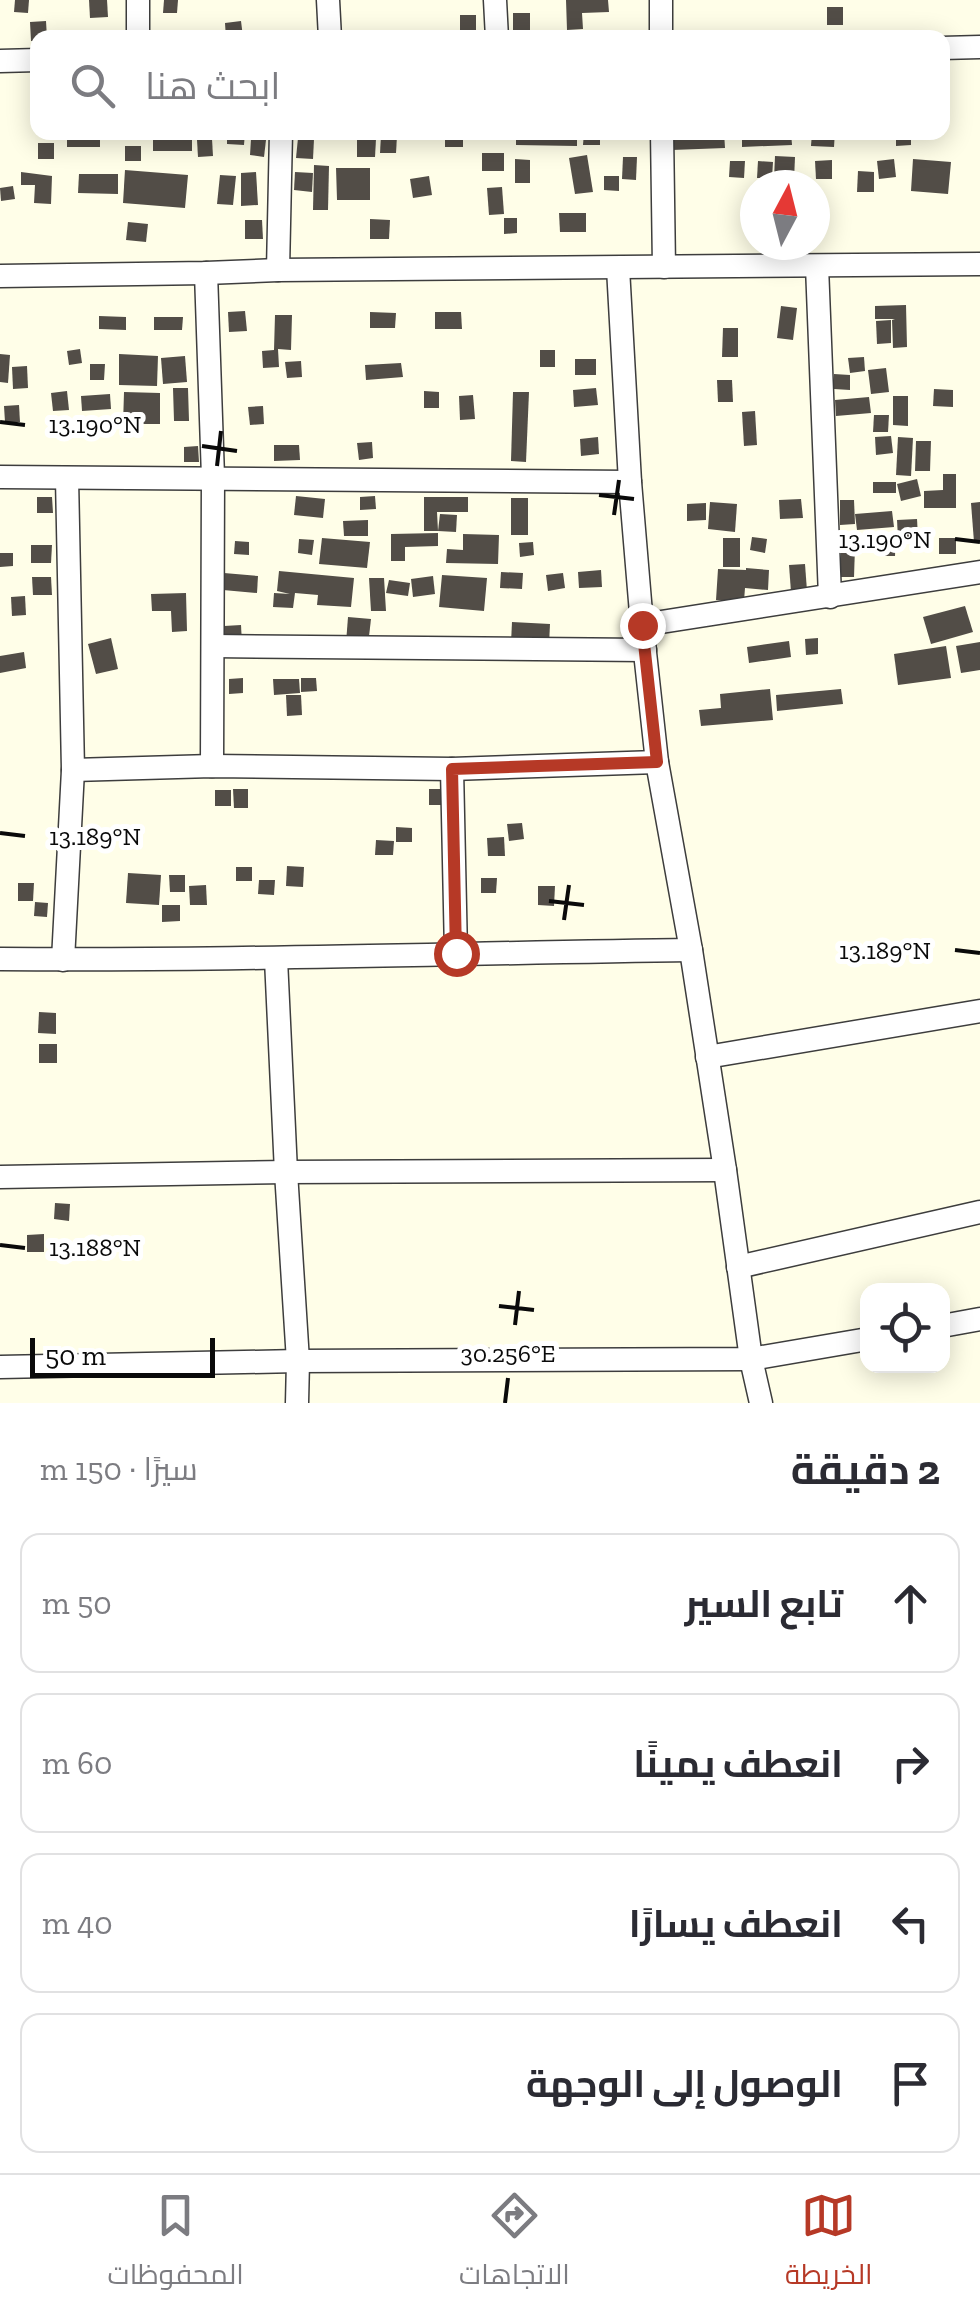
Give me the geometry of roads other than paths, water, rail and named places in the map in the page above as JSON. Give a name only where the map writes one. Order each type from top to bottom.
[{"type":"street","points":[[138,0],[138,30]]},
{"type":"street","points":[[328,0],[330,30]]},
{"type":"street","points":[[495,0],[497,30]]},
{"type":"street","points":[[661,0],[662,30]]},
{"type":"street","points":[[950,48],[980,47]]},
{"type":"street","points":[[0,60],[30,60]]},
{"type":"street","points":[[278,270],[281,140]]},
{"type":"street","points":[[662,140],[664,267]]},
{"type":"street","points":[[0,276],[980,264]]},
{"type":"street","points":[[816,266],[830,597]]},
{"type":"street","points":[[618,268],[630,482],[657,762],[691,950],[751,1360],[762,1403]]},
{"type":"street","points":[[206,273],[213,477],[212,766]]},
{"type":"street","points":[[0,478],[630,482]]},
{"type":"street","points":[[62,960],[73,770],[67,478]]},
{"type":"street","points":[[642,625],[980,572]]},
{"type":"street","points":[[213,646],[645,650]]},
{"type":"street","points":[[73,770],[212,766],[452,769],[657,762]]},
{"type":"street","points":[[452,769],[456,953]]},
{"type":"street","points":[[0,959],[276,959],[691,950]]},
{"type":"street","points":[[276,959],[298,1403]]},
{"type":"street","points":[[707,1056],[980,1011]]},
{"type":"street","points":[[0,1177],[725,1170]]},
{"type":"street","points":[[738,1267],[980,1212]]},
{"type":"street","points":[[950,1325],[980,1319]]},
{"type":"street","points":[[0,1367],[298,1360],[751,1360],[860,1340]]}]
